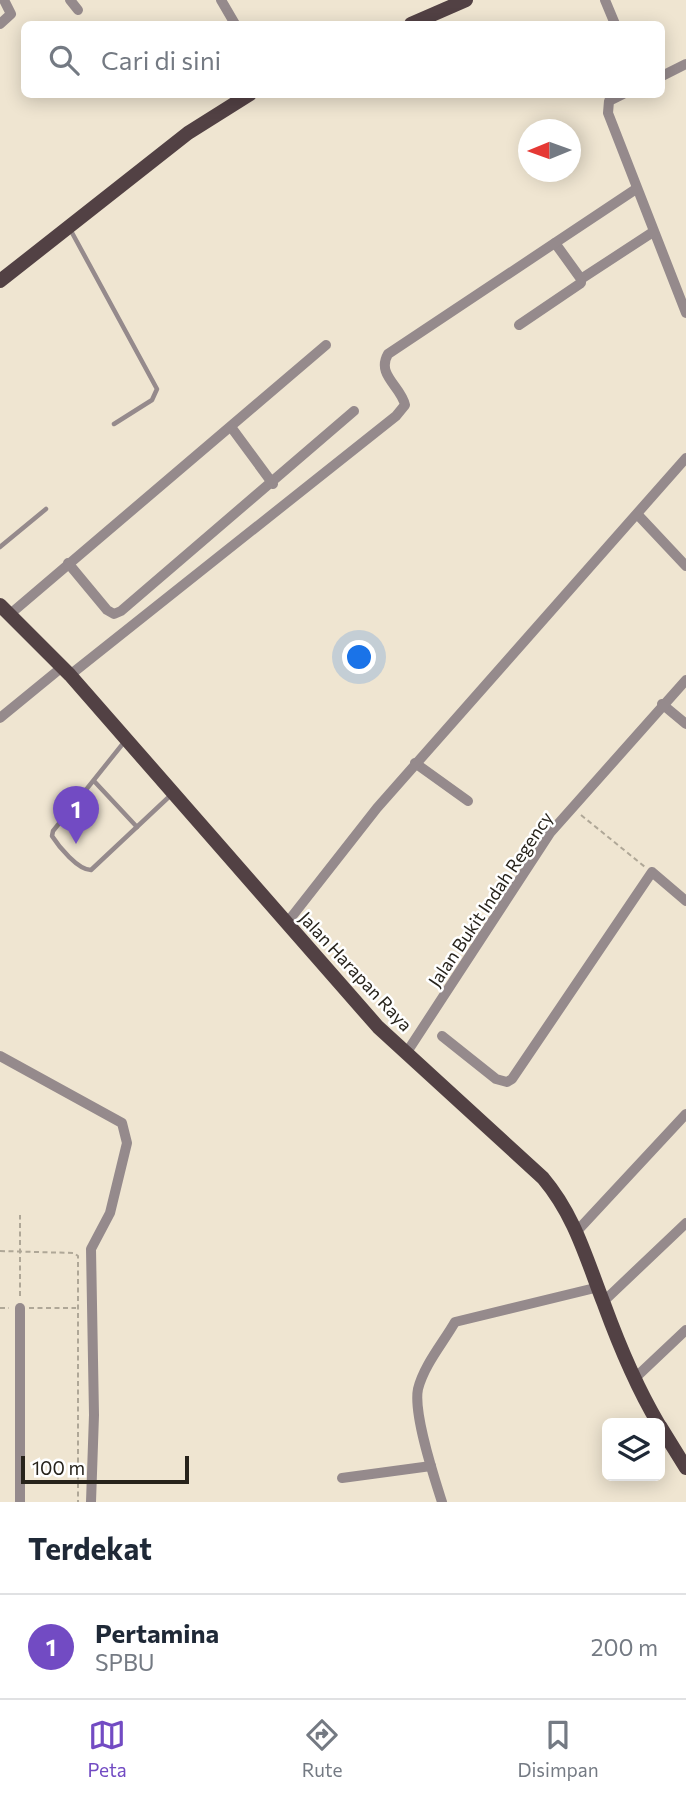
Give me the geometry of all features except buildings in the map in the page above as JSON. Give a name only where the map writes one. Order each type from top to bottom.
[{"type":"main road","points":[[418,21],[466,0]]},
{"type":"main road","points":[[0,281],[188,132],[243,98]]},
{"type":"main road","name":"Jalan Harapan Raya","points":[[4,610],[66,672],[378,1027],[542,1178],[565,1206],[578,1230],[634,1379],[656,1418]]},
{"type":"main road","name":"Jalan Harapan Raya","points":[[665,1434],[686,1468]]},
{"type":"street","points":[[0,24],[11,14],[4,0]]},
{"type":"street","points":[[71,0],[78,10]]},
{"type":"street","points":[[221,0],[232,21]]},
{"type":"street","points":[[605,0],[614,21]]},
{"type":"street","points":[[665,74],[686,64]]},
{"type":"street","points":[[615,98],[609,101],[608,113],[686,313]]},
{"type":"street","points":[[0,718],[66,672],[396,416],[405,405],[403,395],[388,379],[384,364],[388,354],[636,189]]},
{"type":"street","points":[[519,325],[575,289],[581,279],[653,232]]},
{"type":"street","points":[[555,243],[581,279]]},
{"type":"street","points":[[4,610],[68,563],[326,345]]},
{"type":"street","points":[[68,563],[107,610],[114,614],[121,611],[354,411]]},
{"type":"street","points":[[231,427],[272,484]]},
{"type":"street","points":[[286,924],[362,825],[415,763],[686,458]]},
{"type":"street","points":[[638,514],[686,566]]},
{"type":"street","name":"Jalan Bukit Indah Regency","points":[[407,1052],[550,833],[686,680]]},
{"type":"street","points":[[662,705],[686,724]]},
{"type":"street","points":[[415,763],[468,801]]},
{"type":"street","points":[[442,1036],[496,1079],[507,1082],[512,1079],[652,872],[686,901]]},
{"type":"street","points":[[0,1056],[122,1123],[125,1133],[127,1143],[110,1213],[91,1250],[94,1415],[91,1502]]},
{"type":"street","points":[[578,1230],[686,1114]]},
{"type":"street","points":[[442,1502],[431,1466],[418,1403],[418,1390],[430,1362],[455,1322],[468,1317],[601,1295],[686,1223]]},
{"type":"street","points":[[20,1308],[20,1502]]},
{"type":"street","points":[[634,1379],[686,1330]]},
{"type":"street","points":[[342,1478],[431,1466]]},
{"type":"lane","points":[[69,228],[157,389],[152,400],[114,424]]},
{"type":"lane","points":[[0,548],[46,509]]},
{"type":"lane","points":[[126,740],[53,831],[52,836],[56,843],[87,871],[173,794]]},
{"type":"lane","points":[[94,781],[137,827]]},
{"type":"path","points":[[573,807],[652,872]]},
{"type":"path","points":[[20,1215],[20,1308]]},
{"type":"path","points":[[0,1251],[74,1253],[78,1256],[78,1502]]},
{"type":"path","points":[[0,1308],[78,1308]]},
{"type":"place","name":"Pertamina","points":[[76,844]]}]
